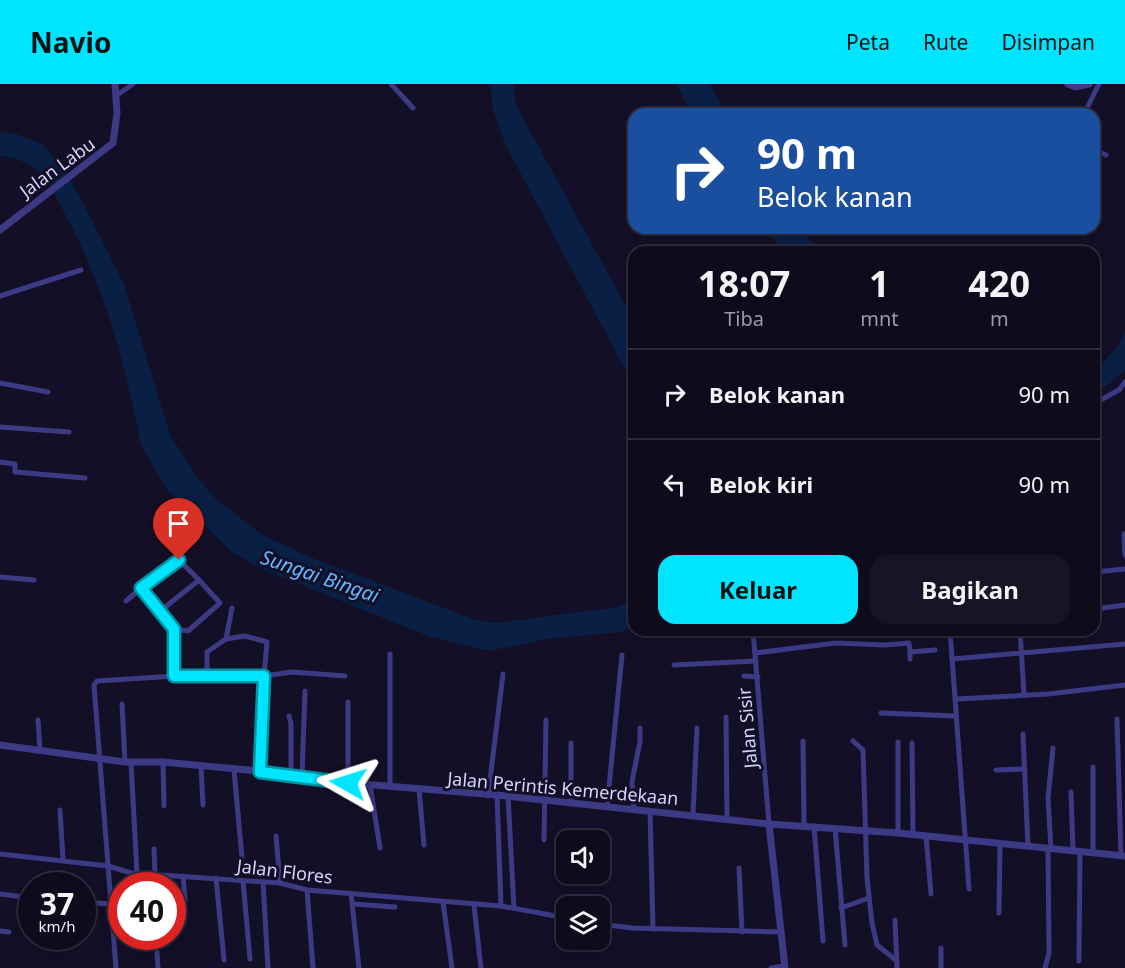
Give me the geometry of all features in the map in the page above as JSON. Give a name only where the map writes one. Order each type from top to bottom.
[{"type":"street","name":"Jalan Labu","points":[[0,230],[113,143],[116,123],[115,84]]},
{"type":"street","points":[[116,96],[133,84]]},
{"type":"street","points":[[391,84],[413,108]]},
{"type":"street","points":[[1068,84],[1089,84]]},
{"type":"street","points":[[1087,108],[1099,84]]},
{"type":"street","points":[[1100,152],[1106,155]]},
{"type":"street","points":[[0,296],[81,270]]},
{"type":"street","points":[[0,382],[48,392]]},
{"type":"street","points":[[1100,400],[1119,390],[1125,382]]},
{"type":"street","points":[[0,426],[69,432]]},
{"type":"street","points":[[0,462],[15,464],[15,472],[85,478]]},
{"type":"street","points":[[1124,534],[1125,555]]},
{"type":"street","points":[[126,601],[141,588],[179,560],[220,603],[188,631],[174,629],[141,588]]},
{"type":"street","points":[[1100,572],[1125,569]]},
{"type":"street","points":[[0,577],[34,580]]},
{"type":"street","points":[[159,612],[199,580]]},
{"type":"street","points":[[1100,608],[1125,605]]},
{"type":"street","points":[[226,639],[231,608]]},
{"type":"street","points":[[174,629],[174,676]]},
{"type":"street","points":[[207,674],[207,652],[226,639],[245,636],[267,642],[260,772]]},
{"type":"street","name":"Jalan Sisir","points":[[754,636],[769,824]]},
{"type":"street","points":[[950,636],[957,699],[956,716],[969,890]]},
{"type":"street","points":[[1021,636],[1024,695]]},
{"type":"street","points":[[755,653],[836,642],[885,645],[905,641],[909,643],[910,659]]},
{"type":"street","points":[[952,660],[1125,644]]},
{"type":"street","points":[[910,652],[935,650]]},
{"type":"street","points":[[390,654],[390,787]]},
{"type":"street","points":[[607,807],[622,654]]},
{"type":"street","points":[[674,665],[756,661]]},
{"type":"street","points":[[108,872],[94,686],[96,681],[207,674],[264,676],[292,672],[345,676]]},
{"type":"street","points":[[488,796],[503,674]]},
{"type":"street","points":[[744,676],[758,677]]},
{"type":"street","points":[[957,699],[1125,685]]},
{"type":"street","points":[[302,775],[305,691]]},
{"type":"street","points":[[348,702],[348,783]]},
{"type":"street","points":[[122,704],[137,872]]},
{"type":"street","points":[[881,713],[956,716]]},
{"type":"street","points":[[289,716],[291,774]]},
{"type":"street","points":[[726,717],[727,819]]},
{"type":"street","points":[[1117,719],[1123,856]]},
{"type":"street","points":[[38,720],[40,750]]},
{"type":"street","points":[[544,840],[546,720]]},
{"type":"street","points":[[634,810],[632,782],[640,742],[640,728]]},
{"type":"street","points":[[693,814],[697,728]]},
{"type":"street","points":[[1023,734],[1028,847]]},
{"type":"street","points":[[803,741],[804,826]]},
{"type":"street","points":[[853,741],[863,750],[869,898],[877,945],[897,964]]},
{"type":"street","points":[[898,742],[898,833]]},
{"type":"street","points":[[571,743],[571,803]]},
{"type":"street","points":[[912,743],[913,835]]},
{"type":"street","name":"Jalan Perintis Kemerdekaan","points":[[0,746],[128,763],[163,762],[302,775],[325,781],[508,796],[693,814],[769,824],[898,833],[1123,856]]},
{"type":"street","points":[[1044,968],[1049,953],[1048,798],[1053,748]]},
{"type":"street","points":[[163,762],[164,806]]},
{"type":"street","points":[[201,766],[203,805]]},
{"type":"street","points":[[1093,767],[1093,852]]},
{"type":"street","points":[[996,770],[1024,769]]},
{"type":"street","points":[[234,770],[243,858]]},
{"type":"street","points":[[370,785],[380,848]]},
{"type":"street","points":[[419,789],[424,845]]},
{"type":"street","points":[[1071,792],[1077,851],[1079,961]]},
{"type":"street","points":[[497,795],[501,906]]},
{"type":"street","points":[[508,796],[514,908]]},
{"type":"street","points":[[60,810],[63,860]]},
{"type":"street","points":[[650,811],[653,929]]},
{"type":"street","points":[[769,824],[784,967],[771,968]]},
{"type":"street","points":[[814,826],[823,941]]},
{"type":"street","points":[[834,828],[845,945]]},
{"type":"street","points":[[276,836],[280,883]]},
{"type":"street","points":[[926,836],[931,894]]},
{"type":"street","points":[[999,913],[1000,844]]},
{"type":"street","points":[[153,849],[155,872]]},
{"type":"street","name":"Jalan Flores","points":[[0,854],[108,866],[133,872]]},
{"type":"street","points":[[739,868],[742,932]]},
{"type":"street","name":"Jalan Flores","points":[[186,876],[280,883],[306,890],[501,906],[556,916]]},
{"type":"street","points":[[216,878],[224,960]]},
{"type":"street","points":[[243,881],[250,959]]},
{"type":"street","points":[[263,882],[268,968]]},
{"type":"street","points":[[306,890],[314,968]]},
{"type":"street","points":[[351,893],[359,968]]},
{"type":"street","points":[[0,894],[18,896]]},
{"type":"street","points":[[841,908],[869,898]]},
{"type":"street","points":[[443,902],[452,968]]},
{"type":"street","points":[[353,903],[395,907]]},
{"type":"street","points":[[474,905],[481,968]]},
{"type":"street","points":[[895,920],[897,964]]},
{"type":"street","points":[[610,925],[653,929],[780,932]]},
{"type":"street","points":[[0,931],[9,932]]},
{"type":"street","points":[[940,948],[941,968]]},
{"type":"street","points":[[115,950],[116,968]]},
{"type":"street","points":[[157,952],[158,968]]},
{"type":"water","points":[[491,84],[514,84],[516,105],[628,310],[628,375],[505,144],[492,106]]},
{"type":"water","points":[[676,84],[710,84],[723,108],[689,108]]},
{"type":"water","name":"Sungai Bingai","points":[[0,132],[16,134],[42,144],[59,162],[79,195],[124,284],[170,435],[197,477],[215,498],[261,534],[307,556],[473,619],[497,623],[617,607],[628,601],[628,629],[621,632],[547,639],[489,651],[428,636],[265,570],[233,553],[168,491],[141,445],[121,356],[102,297],[79,241],[53,191],[38,171],[29,165],[20,160],[0,156]]},
{"type":"water","points":[[770,234],[803,234],[816,246],[780,246]]},
{"type":"water","points":[[1125,331],[1125,371],[1100,391],[1100,366],[1119,345]]},
{"type":"route","points":[[179,560],[141,588],[153,606],[174,629],[174,676],[207,674],[264,676],[266,688],[260,772],[302,775],[325,781],[348,783]]}]
